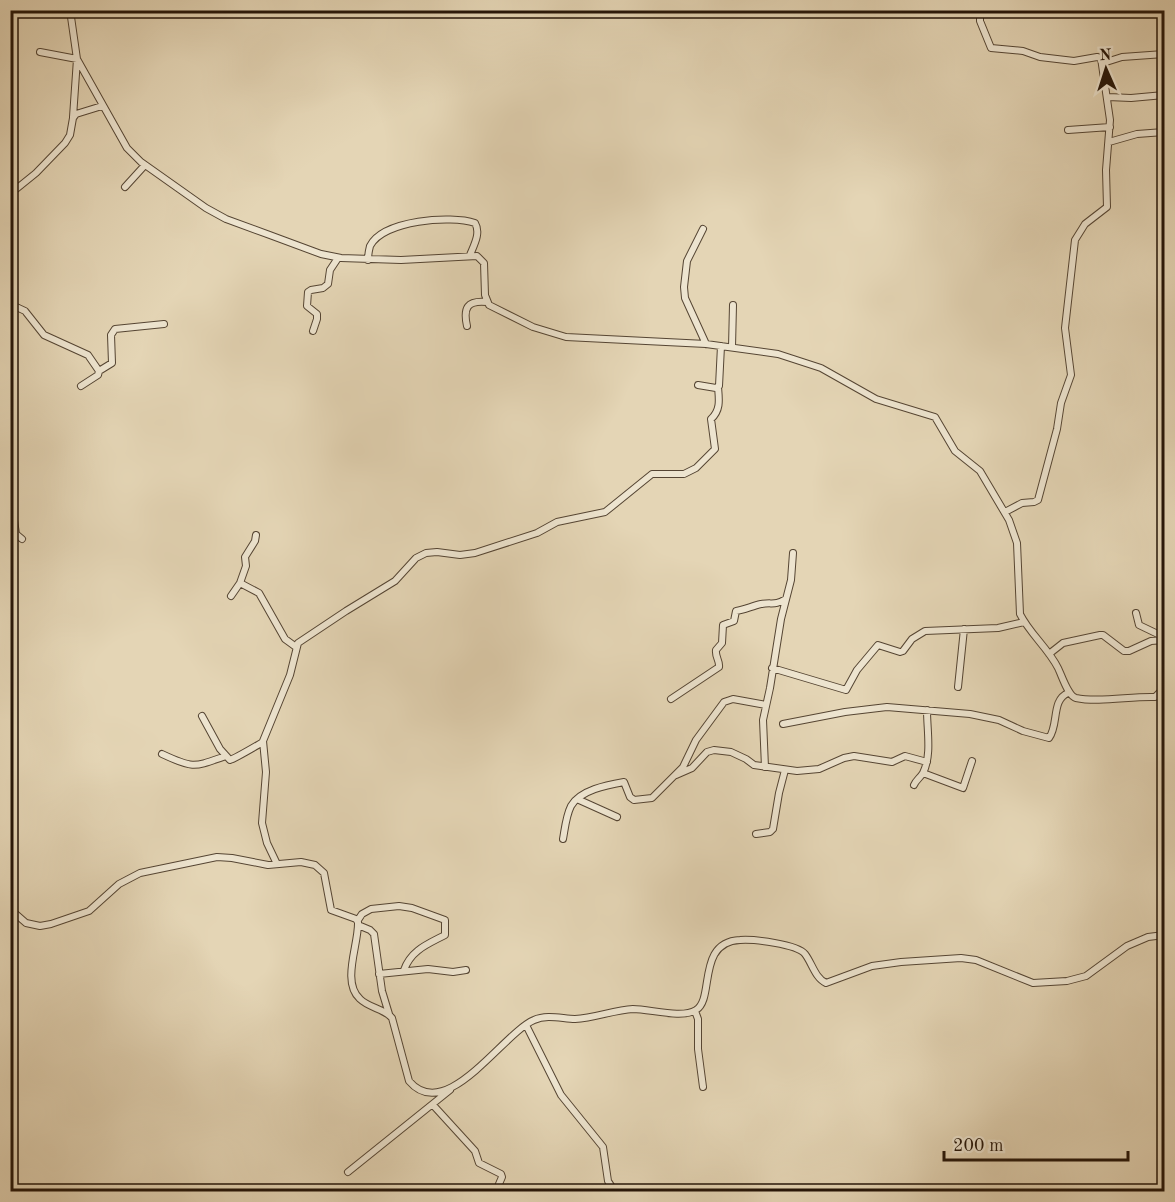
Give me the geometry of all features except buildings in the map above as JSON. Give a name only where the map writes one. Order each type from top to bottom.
[{"type":"street","points":[[10,194],[36,173],[70,135],[77,59],[70,10]]},
{"type":"street","points":[[980,10],[980,21],[991,48],[1023,51],[1040,57],[1074,61],[1101,58],[1108,97],[1110,127],[1106,170],[1107,207],[1085,224],[1075,240],[1065,317],[1065,341],[1071,375],[1061,403],[1057,429],[1039,497],[1036,502],[1025,502],[1005,512]]},
{"type":"street","points":[[40,52],[77,59]]},
{"type":"street","points":[[1103,63],[1122,57],[1164,54]]},
{"type":"street","points":[[77,59],[127,148],[145,165],[206,208],[226,219],[321,254],[338,258],[401,260],[477,256],[484,262],[487,302]]},
{"type":"street","points":[[1108,97],[1164,95]]},
{"type":"street","points":[[73,118],[78,112],[102,106]]},
{"type":"street","points":[[1068,130],[1110,127]]},
{"type":"street","points":[[1108,142],[1137,134],[1164,132]]},
{"type":"street","points":[[125,188],[145,165]]},
{"type":"street","points":[[368,260],[372,244],[381,236],[405,224],[436,220],[475,223],[478,229],[470,255]]},
{"type":"street","points":[[704,230],[687,261],[684,287],[685,297],[706,344]]},
{"type":"street","points":[[313,331],[317,314],[307,306],[308,292],[323,288],[328,284],[330,270],[338,258]]},
{"type":"street","points":[[467,326],[465,311],[469,305],[476,302],[487,302],[533,327],[566,337],[706,344],[778,354],[834,375],[876,399],[935,417],[955,451],[980,471],[1005,512],[1017,543],[1020,614],[1049,654],[1066,684],[1068,693],[1074,698],[1105,700],[1155,697],[1164,688]]},
{"type":"street","points":[[10,304],[25,311],[44,334],[88,355],[99,371]]},
{"type":"street","points":[[732,347],[733,305]]},
{"type":"street","points":[[81,386],[112,363],[111,335],[115,329],[164,324]]},
{"type":"street","points":[[277,864],[267,843],[262,824],[266,772],[263,742],[290,675],[296,647],[301,641],[395,581],[416,558],[426,553],[467,555],[496,547],[537,533],[557,522],[605,512],[652,474],[680,475],[696,468],[715,449],[711,418],[716,414],[719,406],[718,387],[722,346]]},
{"type":"street","points":[[698,385],[718,387]]},
{"type":"street","points":[[10,517],[14,520],[16,534],[22,539]]},
{"type":"street","points":[[231,596],[240,583],[246,566],[245,557],[256,535]]},
{"type":"street","points":[[765,767],[763,720],[781,619],[787,598],[793,554]]},
{"type":"street","points":[[240,583],[259,593],[285,639],[296,647]]},
{"type":"street","points":[[671,699],[719,667],[715,654],[716,648],[722,643],[723,626],[734,621],[736,611],[763,604],[776,605],[787,598]]},
{"type":"street","points":[[1136,613],[1140,625],[1164,638]]},
{"type":"street","points":[[772,668],[846,690],[857,670],[878,645],[900,652],[922,632],[998,628],[1024,621]]},
{"type":"street","points":[[958,687],[964,629]]},
{"type":"street","points":[[1049,654],[1063,643],[1100,635],[1124,651],[1130,651],[1151,641],[1164,638]]},
{"type":"street","points":[[783,724],[873,708],[950,711],[999,720],[1023,731],[1049,738],[1055,727],[1056,710],[1060,699],[1068,693]]},
{"type":"street","points":[[563,839],[567,816],[577,799],[606,786],[624,782],[630,797],[634,800],[652,798],[683,767],[696,740],[724,702],[733,699],[766,705]]},
{"type":"street","points":[[914,785],[923,773],[927,762],[929,747],[927,710]]},
{"type":"street","points":[[202,716],[230,760],[263,742]]},
{"type":"street","points":[[674,777],[692,768],[707,752],[714,750],[731,752],[754,765],[785,770],[819,769],[854,756],[892,762],[905,756],[927,762]]},
{"type":"street","points":[[162,754],[195,766],[226,756]]},
{"type":"street","points":[[923,773],[963,788],[966,786],[972,761]]},
{"type":"street","points":[[756,834],[773,830],[785,770]]},
{"type":"street","points":[[577,799],[617,818]]},
{"type":"street","points":[[10,909],[26,923],[40,926],[60,922],[89,911],[118,884],[140,873],[217,857],[268,865],[300,862],[315,865],[324,873],[331,910],[358,922],[374,934],[382,991],[393,1021],[409,1081],[419,1090],[438,1092],[456,1086]]},
{"type":"street","points":[[389,1014],[374,1009],[359,999],[351,984],[358,922],[366,911],[399,906],[446,920],[445,935],[418,949],[408,959],[404,970]]},
{"type":"street","points":[[348,1172],[473,1073],[526,1025],[540,1018],[576,1019],[633,1009],[681,1013],[695,1011],[703,1003],[711,962],[719,948],[731,941],[741,939],[800,950],[805,954],[820,980],[826,983],[872,966],[961,958],[976,960],[1026,981],[1052,983],[1078,979],[1128,946],[1148,937],[1164,935]]},
{"type":"street","points":[[379,974],[404,970],[466,970]]},
{"type":"street","points":[[695,1011],[698,1018],[698,1049],[703,1087]]},
{"type":"street","points":[[526,1025],[561,1095],[603,1148],[608,1181],[615,1191]]},
{"type":"street","points":[[433,1105],[475,1150],[479,1163],[501,1174],[502,1177],[496,1191]]}]
